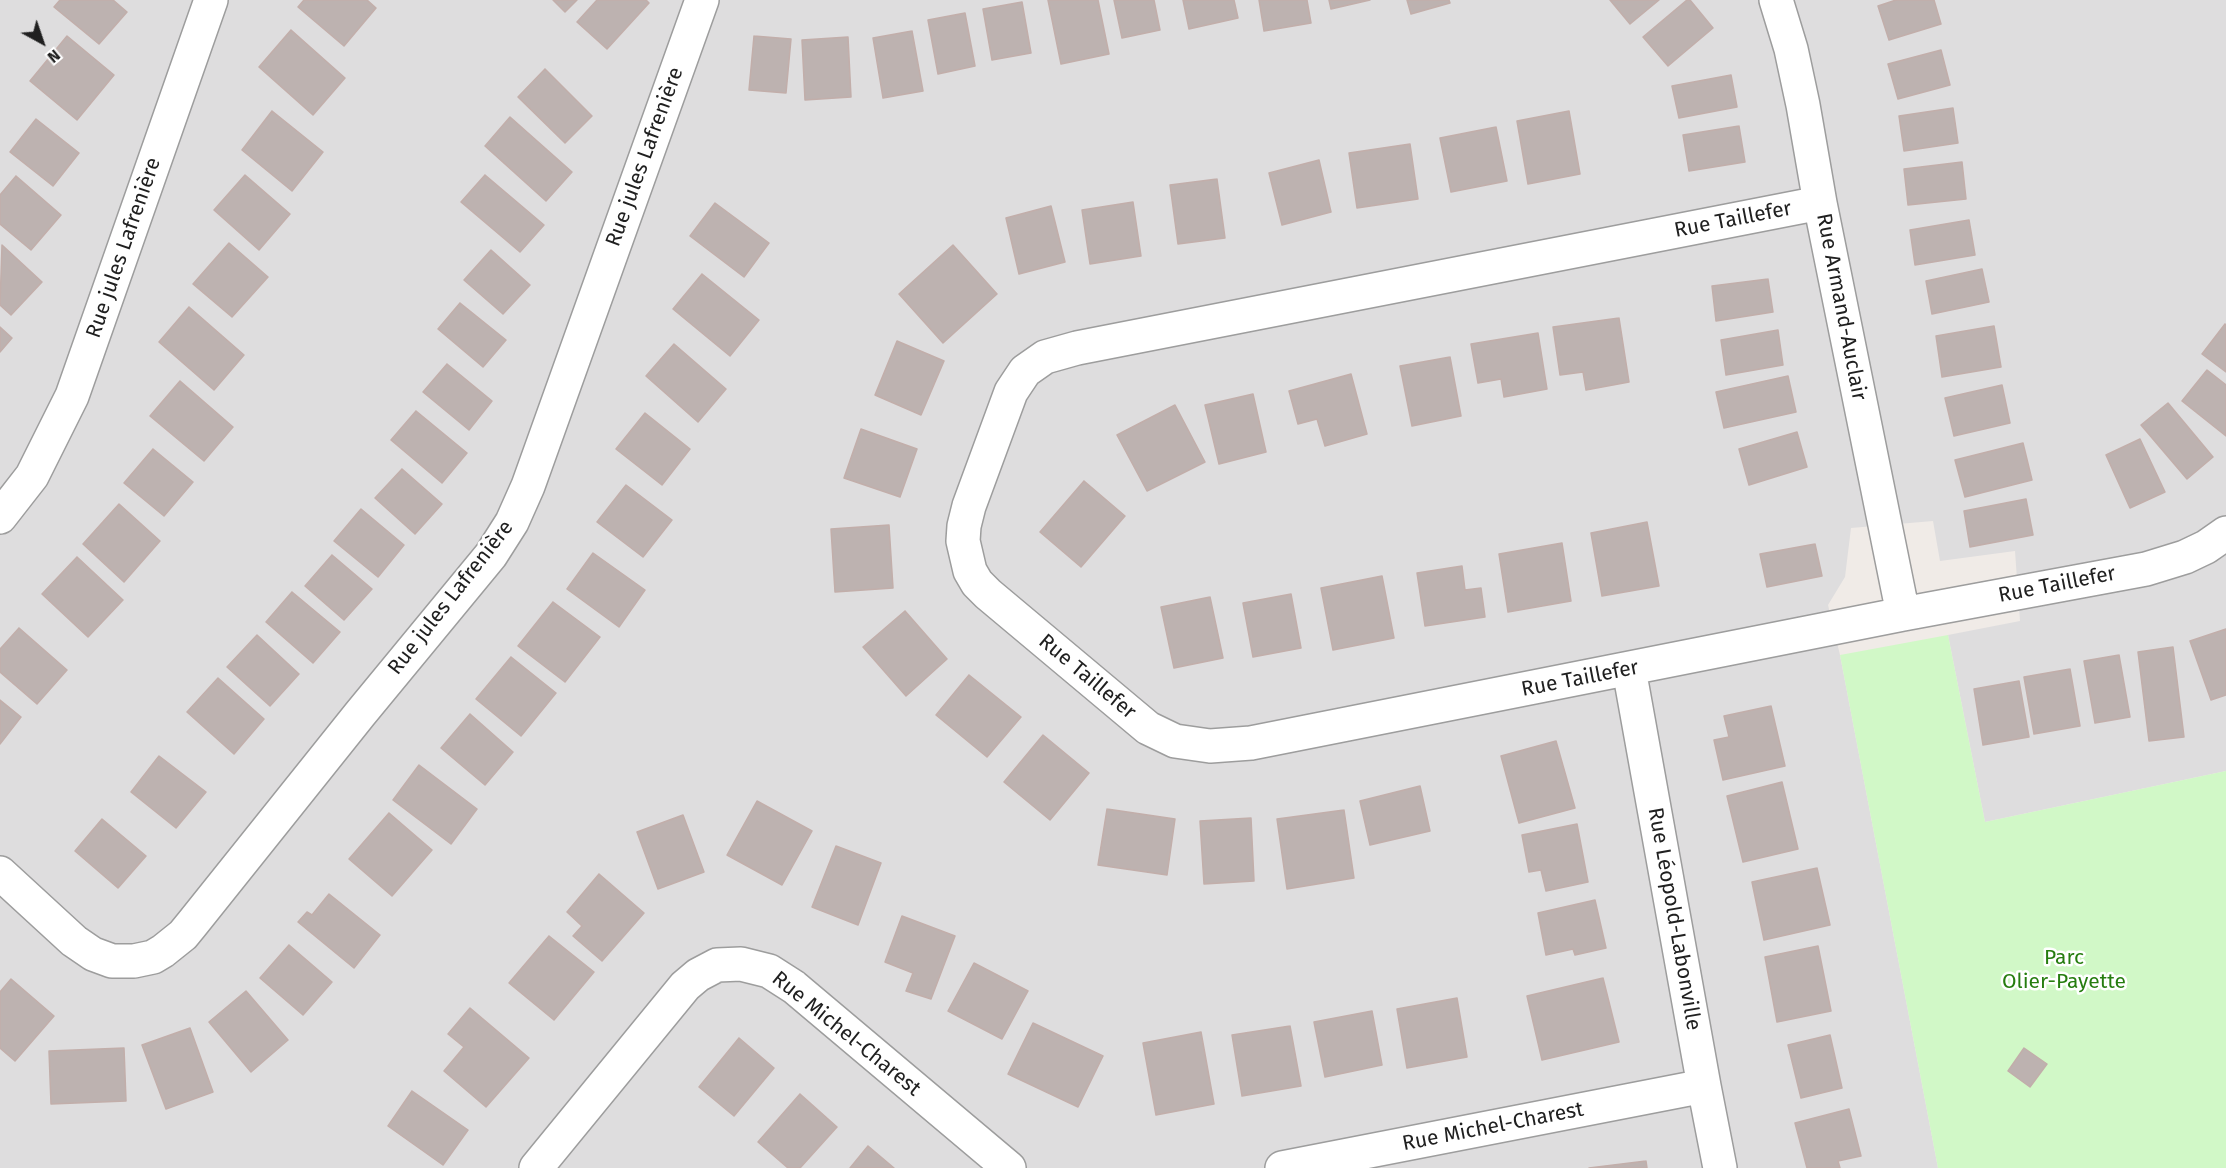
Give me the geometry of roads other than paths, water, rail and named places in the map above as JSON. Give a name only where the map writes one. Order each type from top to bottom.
[{"type":"street","name":"Rue jules Lafrenière","points":[[0,517],[32,476],[72,396],[211,0]]},
{"type":"street","name":"Rue jules Lafrenière","points":[[0,873],[74,941],[93,954],[112,961],[134,961],[153,957],[163,951],[183,936],[360,714],[491,555],[512,522],[528,486],[702,0]]},
{"type":"street","name":"Rue Armand-Auclair","points":[[1776,0],[1791,49],[1903,614]]},
{"type":"street","name":"Rue Taillefer","points":[[1820,203],[1089,346],[1046,357],[1025,371],[1011,392],[973,495],[964,526],[965,557],[970,571],[977,583],[988,594],[1148,728],[1162,736],[1192,745],[1210,746],[1251,743],[1903,614],[2145,569],[2185,557],[2206,547],[2226,533]]},
{"type":"street","name":"Rue Léopold-Labonville","points":[[1629,669],[1720,1168]]},
{"type":"street","name":"Rue Michel-Charest","points":[[536,1168],[685,986],[698,975],[717,966],[741,964],[769,971],[794,987],[1009,1168]]},
{"type":"street","name":"Rue Michel-Charest","points":[[1282,1168],[1704,1086]]},
{"type":"park label","name":"Parc Olier-Payette","points":[[2064,970]]}]
